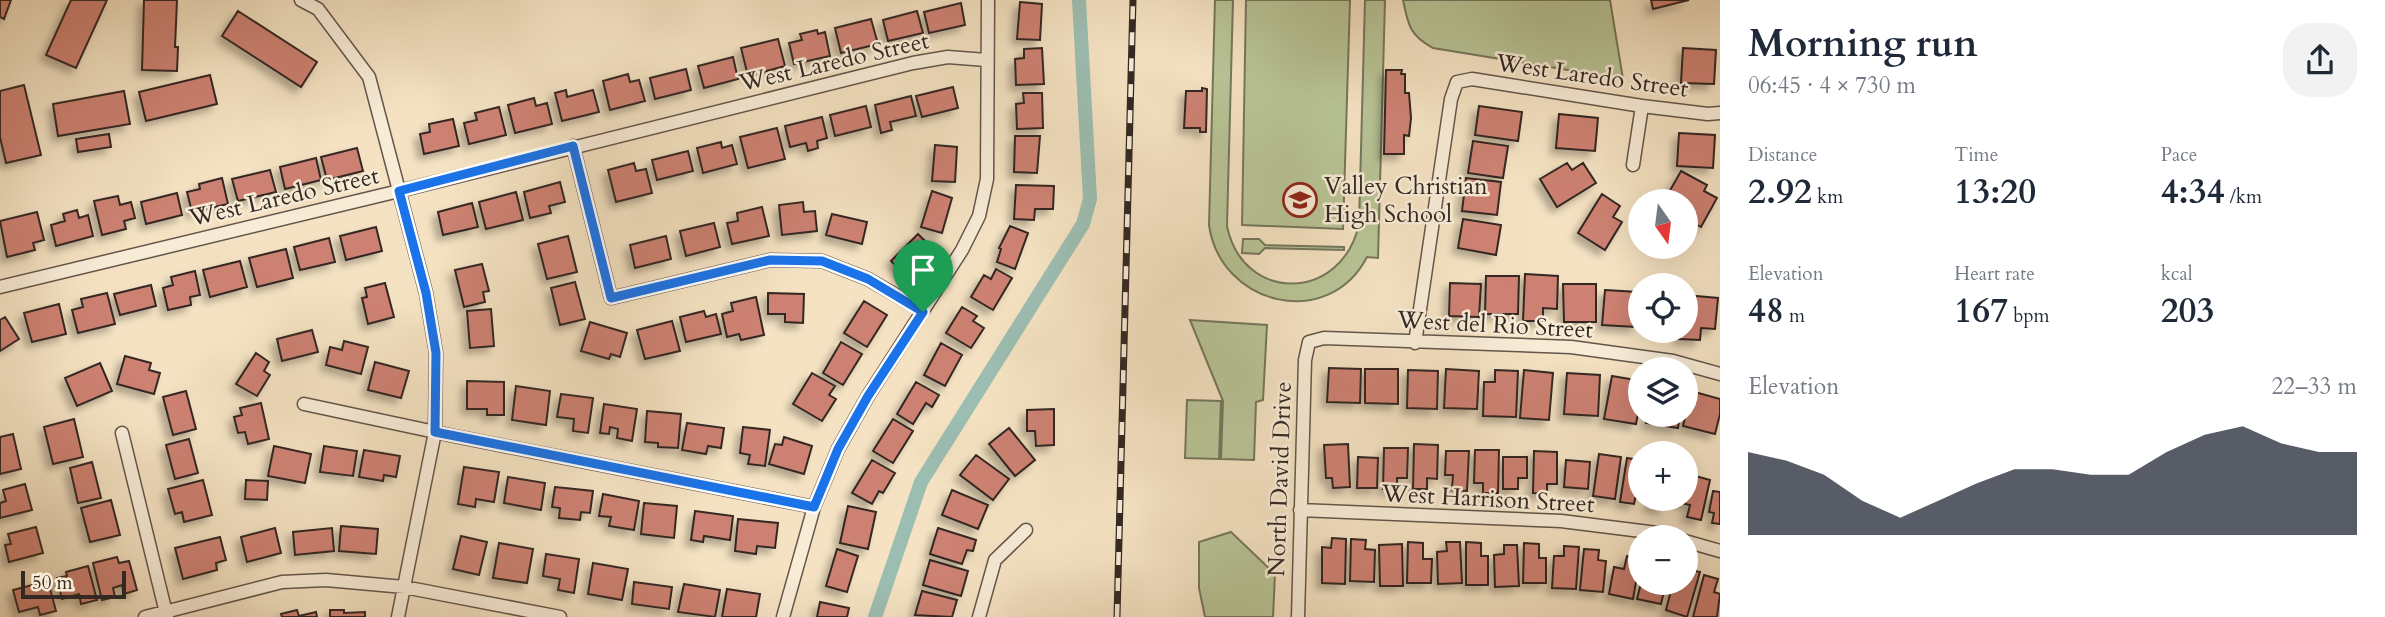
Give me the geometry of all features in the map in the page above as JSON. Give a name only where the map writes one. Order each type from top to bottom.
[{"type":"street","points":[[301,0],[318,9],[369,77],[426,293],[436,353],[435,432],[398,617]]},
{"type":"street","points":[[783,617],[814,507],[844,438],[962,250],[979,216],[987,179],[988,0]]},
{"type":"street","name":"West Laredo Street","points":[[0,287],[399,191],[913,62],[948,57],[986,60]]},
{"type":"street","name":"West Laredo Street","points":[[1415,343],[1451,99],[1457,82],[1472,79],[1642,106],[1720,113]]},
{"type":"street","points":[[1633,165],[1642,106]]},
{"type":"street","points":[[573,146],[611,298],[770,260],[822,261],[868,279],[923,312]]},
{"type":"street","name":"West del Rio Street","points":[[1309,342],[1324,338],[1571,347],[1673,361],[1720,374]]},
{"type":"street","name":"North David Drive","points":[[1297,617],[1305,360],[1309,342]]},
{"type":"street","points":[[304,404],[814,507]]},
{"type":"street","points":[[122,433],[167,615]]},
{"type":"street","name":"West Harrison Street","points":[[1300,510],[1561,521],[1628,529]]},
{"type":"street","points":[[979,617],[995,560],[1026,530]]},
{"type":"street","points":[[1698,545],[1720,551]]},
{"type":"street","points":[[145,617],[167,615],[282,582],[326,580],[404,587],[560,617]]},
{"type":"green space","points":[[1215,0],[1233,0],[1227,226],[1237,252],[1252,270],[1271,280],[1293,284],[1314,279],[1333,268],[1349,250],[1359,224],[1365,0],[1385,0],[1378,258],[1367,257],[1349,280],[1327,295],[1303,301],[1278,299],[1254,290],[1233,274],[1217,252],[1209,225]]},
{"type":"green space","points":[[1246,0],[1350,0],[1343,229],[1242,225]]},
{"type":"green space","points":[[1403,0],[1610,0],[1623,79],[1433,48],[1419,39],[1411,29]]},
{"type":"green space","points":[[1243,239],[1259,239],[1265,245],[1344,247],[1344,250],[1265,248],[1259,254],[1242,253]]},
{"type":"green space","points":[[1190,320],[1267,325],[1263,400],[1256,402],[1254,460],[1221,459],[1223,401]]},
{"type":"green space","points":[[1187,400],[1221,401],[1219,459],[1185,458]]},
{"type":"green space","points":[[1231,532],[1275,574],[1273,617],[1205,617],[1199,588],[1199,542]]},
{"type":"building","points":[[0,0],[11,0],[4,19],[0,17]]},
{"type":"building","points":[[71,0],[107,0],[76,68],[46,55]]},
{"type":"building","points":[[144,0],[177,0],[177,71],[142,70]]},
{"type":"building","points":[[1651,0],[1689,0],[1653,9]]},
{"type":"building","points":[[1020,2],[1042,4],[1040,40],[1017,39]]},
{"type":"building","points":[[961,3],[965,25],[929,33],[924,12]]},
{"type":"building","points":[[238,11],[317,62],[301,87],[222,36]]},
{"type":"building","points":[[917,11],[923,33],[888,41],[883,20]]},
{"type":"building","points":[[871,19],[878,44],[841,53],[835,28]]},
{"type":"building","points":[[817,30],[818,34],[825,32],[830,56],[794,64],[789,43],[802,40],[800,34]]},
{"type":"building","points":[[778,39],[785,66],[748,76],[741,48]]},
{"type":"building","points":[[1042,48],[1044,84],[1016,85],[1015,59],[1024,58],[1024,49]]},
{"type":"building","points":[[1683,48],[1716,50],[1714,84],[1681,83]]},
{"type":"building","points":[[733,57],[738,79],[704,88],[698,66]]},
{"type":"building","points":[[686,69],[691,90],[655,99],[650,78]]},
{"type":"building","points":[[1386,70],[1402,70],[1401,74],[1405,74],[1405,93],[1409,93],[1411,118],[1409,136],[1404,135],[1404,154],[1384,154]]},
{"type":"building","points":[[628,74],[630,82],[639,80],[645,101],[610,110],[603,81]]},
{"type":"building","points":[[210,75],[217,104],[146,121],[139,92]]},
{"type":"building","points":[[24,85],[41,155],[6,163],[0,137],[0,91]]},
{"type":"building","points":[[953,87],[958,108],[922,117],[916,96]]},
{"type":"building","points":[[1202,88],[1207,89],[1206,132],[1200,132],[1200,128],[1184,128],[1186,91],[1202,91]]},
{"type":"building","points":[[566,90],[567,97],[593,90],[599,112],[562,121],[555,93]]},
{"type":"building","points":[[124,91],[130,124],[58,136],[53,104]]},
{"type":"building","points":[[1023,93],[1042,93],[1043,128],[1017,129],[1016,104],[1024,103]]},
{"type":"building","points":[[911,96],[916,116],[890,122],[892,130],[881,133],[875,105]]},
{"type":"building","points":[[534,98],[536,106],[547,103],[552,124],[515,133],[508,105]]},
{"type":"building","points":[[866,106],[871,127],[835,136],[830,115]]},
{"type":"building","points":[[1479,106],[1522,112],[1518,141],[1475,135]]},
{"type":"building","points":[[499,107],[506,135],[469,144],[464,123],[477,120],[475,113]]},
{"type":"building","points":[[1559,114],[1598,118],[1595,151],[1556,148]]},
{"type":"building","points":[[822,117],[827,138],[817,141],[818,148],[808,151],[806,143],[790,147],[785,126]]},
{"type":"building","points":[[453,119],[459,146],[424,154],[420,134],[430,132],[429,124]]},
{"type":"building","points":[[777,128],[785,159],[748,168],[740,137]]},
{"type":"building","points":[[1679,133],[1715,135],[1713,168],[1677,166]]},
{"type":"building","points":[[109,134],[111,147],[78,152],[76,139]]},
{"type":"building","points":[[1015,136],[1040,136],[1037,173],[1014,172]]},
{"type":"building","points":[[1473,141],[1508,146],[1503,178],[1468,173]]},
{"type":"building","points":[[721,142],[722,148],[732,145],[737,164],[703,173],[697,148]]},
{"type":"building","points":[[935,145],[957,147],[955,182],[932,181]]},
{"type":"building","points":[[357,148],[363,171],[327,180],[321,157]]},
{"type":"building","points":[[688,151],[693,171],[657,180],[652,160]]},
{"type":"building","points":[[316,158],[321,180],[285,189],[280,167]]},
{"type":"building","points":[[634,163],[636,171],[646,169],[652,193],[616,202],[608,170]]},
{"type":"building","points":[[1567,163],[1572,170],[1583,163],[1596,183],[1557,207],[1540,179]]},
{"type":"building","points":[[270,170],[276,192],[238,201],[232,179]]},
{"type":"building","points":[[1681,171],[1707,185],[1704,191],[1717,198],[1701,227],[1698,225],[1698,189],[1671,189]]},
{"type":"building","points":[[222,178],[228,204],[192,212],[187,192],[200,189],[199,184]]},
{"type":"building","points":[[1466,178],[1501,182],[1497,215],[1462,211]]},
{"type":"building","points":[[560,182],[565,202],[549,206],[551,213],[530,218],[524,192]]},
{"type":"building","points":[[1016,185],[1054,186],[1053,209],[1035,209],[1034,220],[1014,219]]},
{"type":"building","points":[[932,191],[952,198],[942,233],[921,227]]},
{"type":"building","points":[[516,192],[523,220],[486,229],[479,202]]},
{"type":"building","points":[[177,193],[182,215],[146,224],[141,202]]},
{"type":"building","points":[[1602,194],[1620,206],[1613,217],[1622,222],[1605,250],[1578,233]]},
{"type":"building","points":[[118,196],[120,205],[131,202],[135,218],[124,221],[126,229],[102,235],[94,201]]},
{"type":"building","points":[[803,202],[804,212],[815,211],[817,231],[782,235],[779,205]]},
{"type":"building","points":[[472,203],[478,227],[443,235],[438,212]]},
{"type":"building","points":[[762,207],[769,236],[732,244],[727,223],[738,221],[737,213]]},
{"type":"building","points":[[77,210],[79,218],[88,215],[93,236],[56,246],[51,225],[65,221],[63,214]]},
{"type":"building","points":[[37,212],[44,240],[33,243],[35,250],[7,257],[0,221]]},
{"type":"building","points":[[832,214],[867,222],[862,244],[826,235]]},
{"type":"building","points":[[1463,219],[1501,225],[1496,255],[1458,248]]},
{"type":"building","points":[[714,223],[720,247],[686,256],[680,231]]},
{"type":"building","points":[[1010,226],[1028,233],[1015,269],[997,262],[1001,249],[999,248]]},
{"type":"building","points":[[376,227],[382,251],[346,260],[340,236]]},
{"type":"building","points":[[918,234],[935,251],[908,278],[891,261]]},
{"type":"building","points":[[568,236],[577,272],[547,279],[538,244]]},
{"type":"building","points":[[666,236],[671,259],[635,268],[630,245]]},
{"type":"building","points":[[329,238],[335,262],[300,270],[294,247]]},
{"type":"building","points":[[286,249],[293,278],[257,287],[249,258]]},
{"type":"building","points":[[240,261],[247,287],[210,297],[203,270]]},
{"type":"building","points":[[482,264],[489,291],[483,292],[485,302],[464,307],[455,270]]},
{"type":"building","points":[[996,269],[1012,278],[993,310],[971,297],[984,275],[991,279]]},
{"type":"building","points":[[195,271],[200,295],[190,297],[191,305],[168,310],[163,288],[173,285],[171,277]]},
{"type":"building","points":[[1525,274],[1558,276],[1557,309],[1543,308],[1543,321],[1523,321]]},
{"type":"building","points":[[1486,276],[1519,276],[1518,314],[1485,314]]},
{"type":"building","points":[[575,282],[585,319],[560,325],[551,288]]},
{"type":"building","points":[[385,283],[394,317],[368,324],[362,298],[367,297],[365,288]]},
{"type":"building","points":[[1450,283],[1481,284],[1479,317],[1449,316]]},
{"type":"building","points":[[1563,284],[1596,284],[1596,322],[1564,322]]},
{"type":"building","points":[[151,285],[156,306],[120,315],[114,294]]},
{"type":"building","points":[[1605,290],[1628,291],[1628,327],[1602,325]]},
{"type":"building","points":[[107,293],[115,324],[78,333],[72,310],[83,307],[81,299]]},
{"type":"building","points":[[768,293],[804,294],[803,323],[785,322],[785,314],[768,314]]},
{"type":"building","points":[[1698,296],[1718,298],[1715,329],[1701,328],[1700,340]]},
{"type":"building","points":[[756,297],[764,335],[741,340],[739,334],[727,337],[722,314],[733,311],[731,303]]},
{"type":"building","points":[[864,301],[887,315],[867,347],[844,333]]},
{"type":"building","points":[[59,304],[66,334],[32,342],[24,313]]},
{"type":"building","points":[[962,307],[977,316],[973,321],[984,328],[971,348],[946,333]]},
{"type":"building","points":[[491,309],[494,346],[470,348],[467,311]]},
{"type":"building","points":[[704,311],[706,317],[716,314],[721,334],[686,342],[680,317]]},
{"type":"building","points":[[5,317],[19,339],[0,351],[0,320]]},
{"type":"building","points":[[672,321],[680,351],[645,359],[637,330]]},
{"type":"building","points":[[590,322],[627,333],[620,357],[611,354],[609,359],[581,351]]},
{"type":"building","points":[[312,330],[318,352],[282,361],[277,339]]},
{"type":"building","points":[[344,341],[368,347],[361,374],[326,365],[330,347],[342,350]]},
{"type":"building","points":[[841,342],[862,354],[843,385],[823,373]]},
{"type":"building","points":[[941,343],[962,355],[945,386],[924,375]]},
{"type":"building","points":[[256,353],[269,362],[264,371],[270,375],[257,396],[236,384]]},
{"type":"building","points":[[125,356],[151,363],[149,370],[160,373],[154,394],[117,384]]},
{"type":"building","points":[[375,362],[409,371],[401,398],[368,390]]},
{"type":"building","points":[[100,363],[112,391],[77,406],[65,378]]},
{"type":"building","points":[[1329,368],[1361,369],[1360,403],[1327,402]]},
{"type":"building","points":[[1365,369],[1398,369],[1398,404],[1365,403]]},
{"type":"building","points":[[1446,369],[1479,371],[1477,409],[1444,408]]},
{"type":"building","points":[[1408,370],[1438,371],[1437,409],[1407,408]]},
{"type":"building","points":[[1495,370],[1518,371],[1516,417],[1483,416],[1484,382],[1495,382]]},
{"type":"building","points":[[1524,370],[1553,373],[1549,420],[1520,418]]},
{"type":"building","points":[[812,373],[835,386],[829,395],[836,399],[822,421],[793,404]]},
{"type":"building","points":[[1567,373],[1600,375],[1598,416],[1564,414]]},
{"type":"building","points":[[1612,376],[1628,379],[1628,423],[1604,419]]},
{"type":"building","points":[[467,381],[504,382],[504,415],[487,415],[487,409],[467,409]]},
{"type":"building","points":[[916,382],[939,395],[932,407],[926,403],[913,424],[897,414]]},
{"type":"building","points":[[516,386],[550,391],[546,425],[512,420]]},
{"type":"building","points":[[186,391],[196,429],[173,435],[163,397]]},
{"type":"building","points":[[1698,393],[1720,399],[1720,414],[1715,434],[1687,427],[1698,427]]},
{"type":"building","points":[[561,394],[593,398],[588,433],[573,431],[574,419],[557,417]]},
{"type":"building","points":[[261,403],[269,439],[248,444],[245,432],[238,433],[234,417],[242,415],[240,408]]},
{"type":"building","points":[[604,404],[637,409],[632,441],[617,438],[618,429],[610,427],[609,434],[600,433]]},
{"type":"building","points":[[1054,409],[1054,445],[1036,446],[1035,431],[1027,431],[1027,410]]},
{"type":"building","points":[[647,411],[681,414],[678,448],[658,447],[658,443],[645,442]]},
{"type":"building","points":[[74,419],[83,457],[53,464],[44,427]]},
{"type":"building","points":[[893,419],[913,431],[893,463],[873,451]]},
{"type":"building","points":[[687,423],[724,428],[721,448],[708,446],[706,454],[682,450]]},
{"type":"building","points":[[743,427],[770,430],[765,466],[748,464],[750,455],[740,453]]},
{"type":"building","points":[[1009,428],[1035,460],[1015,476],[989,444]]},
{"type":"building","points":[[13,434],[21,469],[0,474],[0,437]]},
{"type":"building","points":[[784,437],[812,446],[804,474],[769,464],[775,444],[782,445]]},
{"type":"building","points":[[189,439],[198,473],[175,479],[166,445]]},
{"type":"building","points":[[1348,444],[1350,487],[1333,488],[1332,478],[1326,478],[1324,445]]},
{"type":"building","points":[[1414,444],[1438,445],[1437,479],[1427,478],[1427,489],[1413,489]]},
{"type":"building","points":[[274,446],[311,454],[305,483],[268,476]]},
{"type":"building","points":[[324,446],[357,451],[353,476],[320,472]]},
{"type":"building","points":[[1384,448],[1408,448],[1407,478],[1397,478],[1397,490],[1383,489]]},
{"type":"building","points":[[364,450],[400,456],[396,477],[384,475],[383,481],[359,477]]},
{"type":"building","points":[[1475,450],[1499,450],[1498,493],[1483,493],[1483,483],[1474,483]]},
{"type":"building","points":[[1446,451],[1469,451],[1467,491],[1452,490],[1453,475],[1445,475]]},
{"type":"building","points":[[1534,451],[1557,452],[1557,484],[1547,484],[1547,494],[1533,493]]},
{"type":"building","points":[[1599,454],[1621,457],[1615,499],[1593,496]]},
{"type":"building","points":[[976,455],[1009,479],[993,500],[960,475]]},
{"type":"building","points":[[1358,457],[1378,458],[1377,488],[1357,488]]},
{"type":"building","points":[[1503,457],[1527,457],[1527,478],[1518,478],[1518,489],[1503,489]]},
{"type":"building","points":[[1627,458],[1628,458],[1628,503],[1620,502]]},
{"type":"building","points":[[872,460],[895,473],[883,493],[879,491],[872,504],[852,493]]},
{"type":"building","points":[[1566,460],[1590,462],[1588,489],[1564,487]]},
{"type":"building","points":[[92,462],[101,498],[78,503],[70,468]]},
{"type":"building","points":[[464,467],[499,472],[494,502],[476,499],[475,507],[458,504]]},
{"type":"building","points":[[508,477],[545,483],[541,510],[504,503]]},
{"type":"building","points":[[1698,477],[1710,480],[1701,520],[1687,517],[1688,511],[1698,511]]},
{"type":"building","points":[[203,480],[212,515],[184,522],[182,512],[175,514],[168,489]]},
{"type":"building","points":[[246,480],[268,481],[267,500],[245,499]]},
{"type":"building","points":[[25,484],[32,510],[0,518],[0,503],[6,501],[3,490]]},
{"type":"building","points":[[555,487],[593,491],[590,513],[581,512],[580,520],[559,518],[560,508],[552,507]]},
{"type":"building","points":[[952,490],[988,505],[978,529],[942,515]]},
{"type":"building","points":[[1713,491],[1720,492],[1720,524],[1712,523],[1714,513],[1709,512]]},
{"type":"building","points":[[603,494],[639,501],[634,530],[609,526],[611,517],[599,516]]},
{"type":"building","points":[[111,500],[120,535],[90,542],[81,508]]},
{"type":"building","points":[[644,503],[677,506],[674,538],[641,534]]},
{"type":"building","points":[[848,506],[876,512],[868,549],[840,543]]},
{"type":"building","points":[[695,511],[733,516],[730,540],[704,536],[703,542],[691,540]]},
{"type":"building","points":[[738,519],[778,523],[775,548],[757,546],[756,554],[735,551]]},
{"type":"building","points":[[341,526],[378,529],[376,554],[339,551]]},
{"type":"building","points":[[36,527],[43,553],[9,562],[5,545],[11,544],[8,534]]},
{"type":"building","points":[[275,528],[281,553],[247,562],[241,537]]},
{"type":"building","points":[[332,528],[334,551],[295,555],[293,532]]},
{"type":"building","points":[[938,528],[976,540],[973,551],[967,550],[962,564],[930,554]]},
{"type":"building","points":[[461,536],[487,542],[479,575],[453,569]]},
{"type":"building","points":[[220,537],[226,560],[216,563],[217,570],[183,579],[175,548]]},
{"type":"building","points":[[1332,538],[1346,539],[1345,584],[1322,583],[1322,547],[1331,548]]},
{"type":"building","points":[[1351,539],[1366,540],[1365,549],[1375,550],[1374,582],[1350,581]]},
{"type":"building","points":[[1408,542],[1423,543],[1423,559],[1432,559],[1431,583],[1407,583]]},
{"type":"building","points":[[1446,542],[1460,542],[1462,583],[1438,584],[1437,552],[1447,551]]},
{"type":"building","points":[[1466,542],[1481,543],[1481,556],[1488,556],[1488,585],[1466,585]]},
{"type":"building","points":[[499,543],[533,549],[527,583],[493,578]]},
{"type":"building","points":[[1524,543],[1539,544],[1539,558],[1546,558],[1546,583],[1523,583]]},
{"type":"building","points":[[1402,544],[1403,586],[1380,586],[1379,545]]},
{"type":"building","points":[[1504,545],[1517,545],[1519,586],[1495,587],[1494,555],[1504,554]]},
{"type":"building","points":[[1564,546],[1579,547],[1576,589],[1552,588],[1554,556],[1564,556]]},
{"type":"building","points":[[837,549],[858,556],[847,592],[826,586]]},
{"type":"building","points":[[1584,549],[1599,550],[1598,560],[1606,561],[1603,592],[1580,590]]},
{"type":"building","points":[[546,554],[579,559],[574,593],[558,590],[560,579],[543,576]]},
{"type":"building","points":[[1628,556],[1628,595],[1634,595],[1633,599],[1609,594],[1614,567],[1624,569]]},
{"type":"building","points":[[117,557],[119,563],[129,561],[137,590],[124,594],[122,585],[113,588],[115,597],[102,600],[93,563]]},
{"type":"building","points":[[930,560],[968,571],[961,596],[923,585]]},
{"type":"building","points":[[593,563],[628,569],[622,600],[588,594]]},
{"type":"building","points":[[88,566],[97,600],[81,604],[79,594],[62,599],[57,578],[67,576],[66,572]]},
{"type":"building","points":[[1704,575],[1718,579],[1714,592],[1720,594],[1717,617],[1693,617]]},
{"type":"building","points":[[48,581],[56,611],[40,615],[38,607],[19,612],[13,590]]},
{"type":"building","points":[[634,582],[672,587],[669,609],[632,604]]},
{"type":"building","points":[[684,584],[720,590],[715,617],[678,612]]},
{"type":"building","points":[[727,589],[760,594],[756,617],[722,617]]},
{"type":"building","points":[[922,591],[957,600],[952,617],[915,615]]},
{"type":"building","points":[[1638,595],[1663,595],[1661,604],[1637,599]]},
{"type":"building","points":[[1670,595],[1693,595],[1687,617],[1666,610]]},
{"type":"building","points":[[820,602],[849,608],[847,617],[817,617]]},
{"type":"building","points":[[297,610],[299,616],[316,612],[317,617],[282,617],[281,614]]},
{"type":"building","points":[[330,610],[344,610],[344,613],[365,612],[365,617],[330,617]]},
{"type":"waterway","points":[[875,617],[921,482],[1083,224],[1090,199],[1079,0]]},
{"type":"railway","points":[[1117,617],[1133,0]]},
{"type":"place","name":"Valley Christian High School","points":[[1300,200]]},
{"type":"route","points":[[573,146],[611,298],[770,260],[822,261],[868,279],[923,312],[868,396],[838,449],[814,507],[435,432],[436,353],[426,293],[399,191],[573,146]]}]
